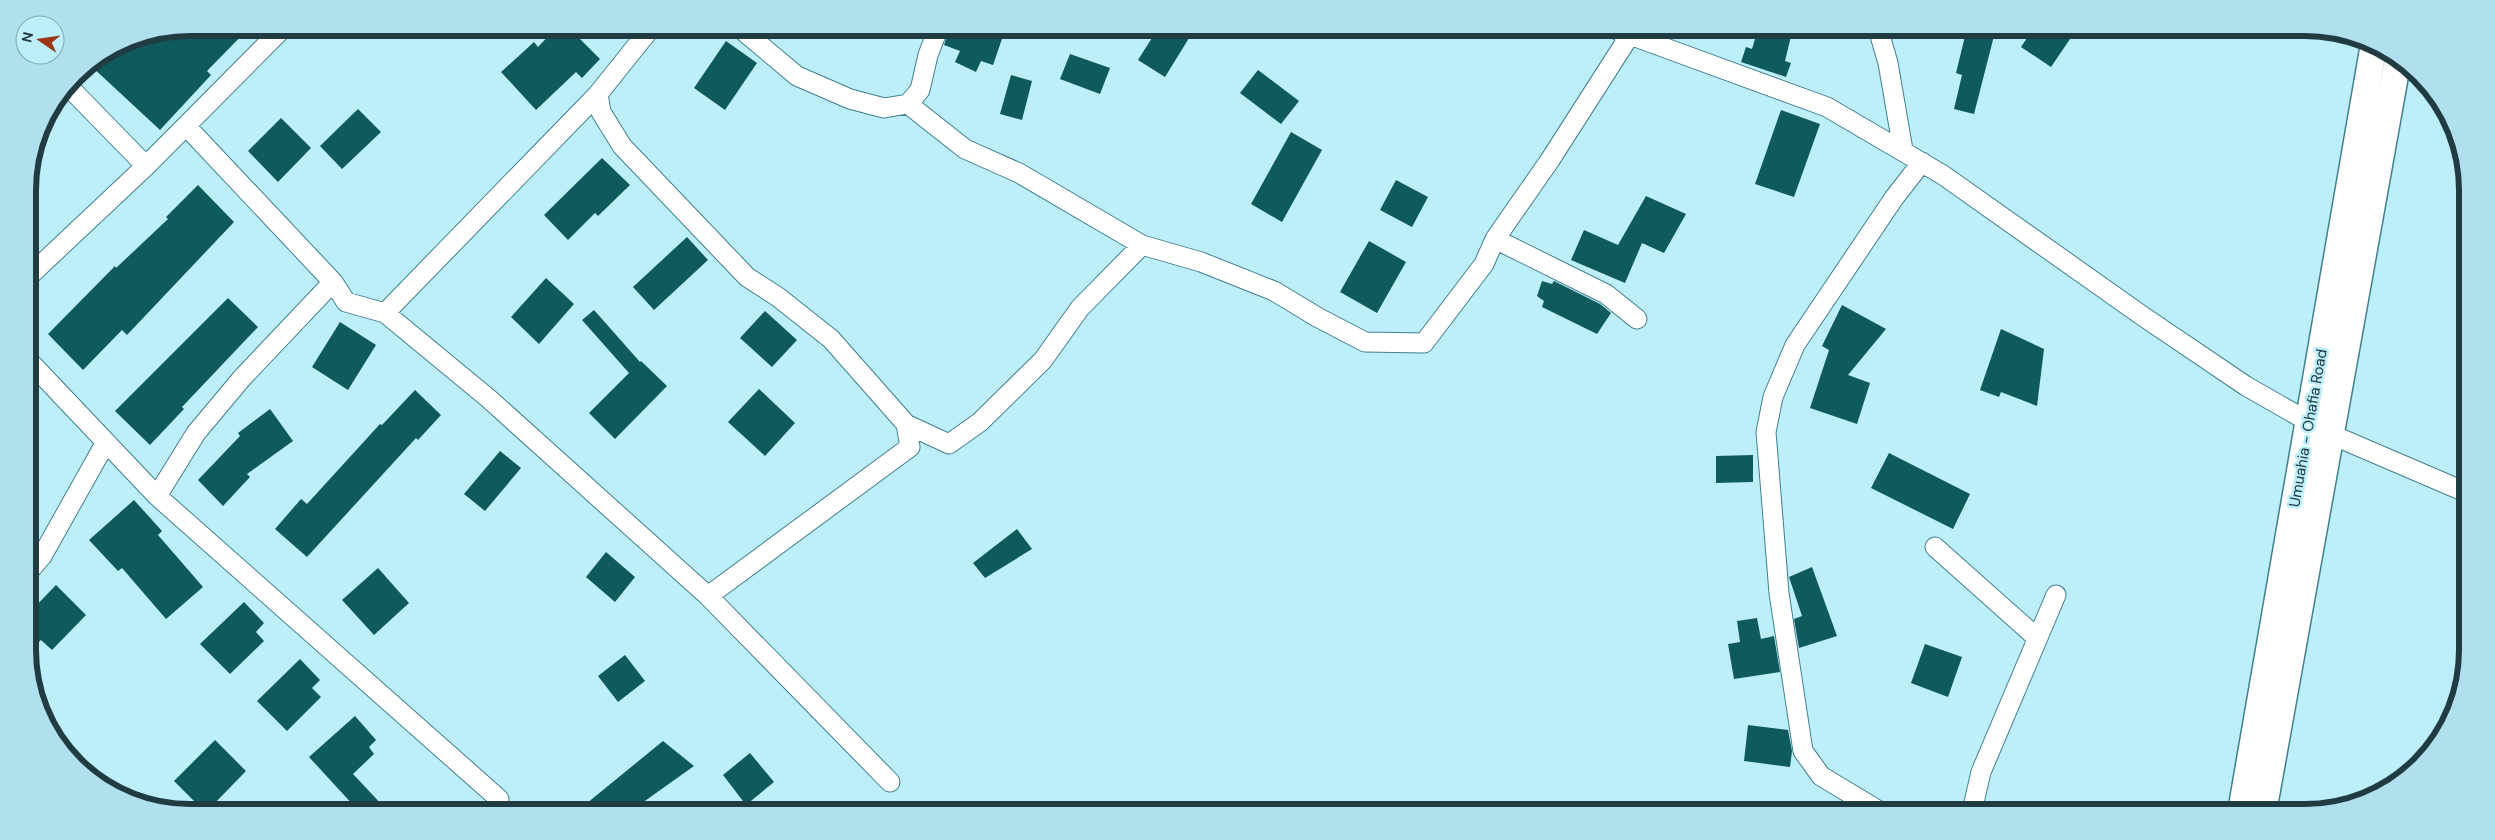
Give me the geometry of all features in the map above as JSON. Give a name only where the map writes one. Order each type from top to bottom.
[{"type":"main road","name":"Umuahia - Ohafia Road","points":[[2264,803],[2320,429],[2373,52]]},
{"type":"main road","name":"Umuahia - Ohafia Road","points":[[2243,803],[2396,66]]},
{"type":"street","points":[[908,104],[965,149],[1018,173],[1142,245],[1200,262],[1274,291],[1317,317],[1365,342],[1424,343],[1484,264],[1495,239],[1550,160],[1623,36]]},
{"type":"street","points":[[1634,36],[1827,107],[1943,175],[2144,318],[2246,386],[2320,429],[2459,489]]},
{"type":"street","points":[[1880,36],[1888,63],[1903,150]]},
{"type":"street","points":[[37,270],[146,166],[274,37]]},
{"type":"street","points":[[385,313],[598,94],[644,37]]},
{"type":"street","points":[[750,37],[797,76],[850,99],[884,108],[908,104],[920,90],[928,55],[935,37]]},
{"type":"street","points":[[73,91],[146,166]]},
{"type":"street","points":[[598,94],[601,112],[622,146],[747,277],[778,297],[831,339],[906,424],[949,444],[980,422],[1043,360],[1080,308],[1142,245]]},
{"type":"street","points":[[186,126],[333,282],[346,302],[385,313],[488,398],[708,596],[890,782]]},
{"type":"street","points":[[1866,803],[1821,776],[1803,751],[1779,593],[1766,432],[1773,397],[1795,344],[1894,198],[1922,162]]},
{"type":"street","points":[[1495,239],[1606,294],[1637,319]]},
{"type":"street","points":[[156,496],[196,433],[242,378],[333,282]]},
{"type":"street","points":[[37,369],[156,496],[499,799]]},
{"type":"street","points":[[708,596],[910,447],[906,424]]},
{"type":"street","points":[[36,563],[42,556],[106,442]]},
{"type":"street","points":[[1935,547],[2037,638]]},
{"type":"street","points":[[1974,803],[1981,772],[2056,595]]},
{"type":"building","points":[[1756,36],[1791,36],[1785,61],[1791,63],[1786,77],[1741,62],[1746,47],[1752,49]]},
{"type":"building","points":[[1965,36],[1994,36],[1974,114],[1954,109],[1962,75],[1956,73]]},
{"type":"building","points":[[2028,36],[2066,36],[2070,39],[2051,67],[2021,47]]},
{"type":"building","points":[[180,37],[240,37],[207,71],[211,75],[160,130],[95,69],[113,57],[150,41]]},
{"type":"building","points":[[548,37],[578,37],[600,59],[582,78],[576,72],[536,110],[501,72],[534,42],[538,47]]},
{"type":"building","points":[[947,37],[1003,37],[993,65],[981,61],[976,72],[955,62],[960,51],[944,45]]},
{"type":"building","points":[[1153,37],[1190,37],[1165,77],[1138,60]]},
{"type":"building","points":[[726,41],[757,63],[725,110],[694,88]]},
{"type":"building","points":[[1070,54],[1110,68],[1100,94],[1060,79]]},
{"type":"building","points":[[1258,70],[1299,101],[1281,124],[1240,93]]},
{"type":"building","points":[[1011,75],[1032,81],[1022,120],[1000,114]]},
{"type":"building","points":[[358,109],[381,132],[342,169],[320,146]]},
{"type":"building","points":[[1781,110],[1820,124],[1794,197],[1755,184]]},
{"type":"building","points":[[281,118],[311,148],[278,182],[248,151]]},
{"type":"building","points":[[1291,132],[1322,150],[1282,222],[1251,204]]},
{"type":"building","points":[[602,158],[630,185],[598,216],[595,213],[568,240],[544,215]]},
{"type":"building","points":[[1396,180],[1428,197],[1412,227],[1380,210]]},
{"type":"building","points":[[198,185],[234,222],[127,335],[122,330],[83,370],[48,334],[115,266],[116,268],[168,219],[166,217]]},
{"type":"building","points":[[1646,196],[1686,214],[1664,253],[1642,243],[1625,283],[1571,260],[1584,230],[1618,245]]},
{"type":"building","points":[[687,237],[708,260],[654,310],[633,287]]},
{"type":"building","points":[[1369,241],[1406,262],[1377,313],[1340,292]]},
{"type":"building","points":[[546,278],[574,304],[539,344],[511,317]]},
{"type":"building","points":[[1542,281],[1552,284],[1554,281],[1600,304],[1611,313],[1597,334],[1542,307],[1544,301],[1537,296]]},
{"type":"building","points":[[228,298],[258,327],[182,407],[184,409],[150,445],[115,411]]},
{"type":"building","points":[[1842,305],[1886,329],[1848,375],[1870,383],[1857,424],[1810,408],[1829,350],[1822,346]]},
{"type":"building","points":[[594,310],[640,362],[667,386],[615,439],[589,413],[629,373],[582,320]]},
{"type":"building","points":[[765,311],[797,340],[772,367],[740,338]]},
{"type":"building","points":[[340,322],[376,345],[348,390],[312,367]]},
{"type":"building","points":[[2001,329],[2044,349],[2037,406],[2001,392],[1999,397],[1980,390]]},
{"type":"building","points":[[759,389],[795,423],[765,456],[728,422]]},
{"type":"building","points":[[415,390],[441,415],[418,440],[416,438],[307,557],[275,529],[301,499],[307,504],[380,424],[382,425]]},
{"type":"building","points":[[270,409],[293,441],[247,474],[250,477],[223,506],[198,480],[240,436],[238,433]]},
{"type":"building","points":[[500,451],[521,468],[485,511],[464,494]]},
{"type":"building","points":[[1889,453],[1970,494],[1953,529],[1871,488]]},
{"type":"building","points":[[1753,455],[1753,482],[1716,483],[1716,456]]},
{"type":"building","points":[[134,500],[162,531],[158,535],[203,587],[166,619],[122,568],[118,571],[89,540]]},
{"type":"building","points":[[1017,529],[1032,549],[985,578],[973,563]]},
{"type":"building","points":[[606,552],[635,577],[615,602],[586,577]]},
{"type":"building","points":[[1812,567],[1837,636],[1799,648],[1794,619],[1802,616],[1789,577]]},
{"type":"building","points":[[378,568],[409,603],[374,635],[342,600]]},
{"type":"building","points":[[56,585],[86,615],[52,650],[41,640],[36,645],[36,606]]},
{"type":"building","points":[[244,602],[264,623],[256,632],[264,641],[230,674],[200,644]]},
{"type":"building","points":[[1757,618],[1761,639],[1774,636],[1780,672],[1734,679],[1728,644],[1740,642],[1737,621]]},
{"type":"building","points":[[1925,644],[1962,657],[1948,697],[1911,683]]},
{"type":"building","points":[[625,655],[645,681],[618,702],[598,676]]},
{"type":"building","points":[[300,659],[320,680],[312,688],[321,697],[287,731],[257,701]]},
{"type":"building","points":[[355,716],[376,740],[369,747],[374,754],[353,774],[381,804],[352,804],[309,757]]},
{"type":"building","points":[[1748,725],[1788,730],[1792,751],[1790,767],[1744,761]]},
{"type":"building","points":[[215,740],[246,771],[214,804],[197,804],[174,781]]},
{"type":"building","points":[[663,741],[694,766],[641,804],[586,804]]},
{"type":"building","points":[[750,753],[774,782],[748,804],[745,804],[723,775]]}]
